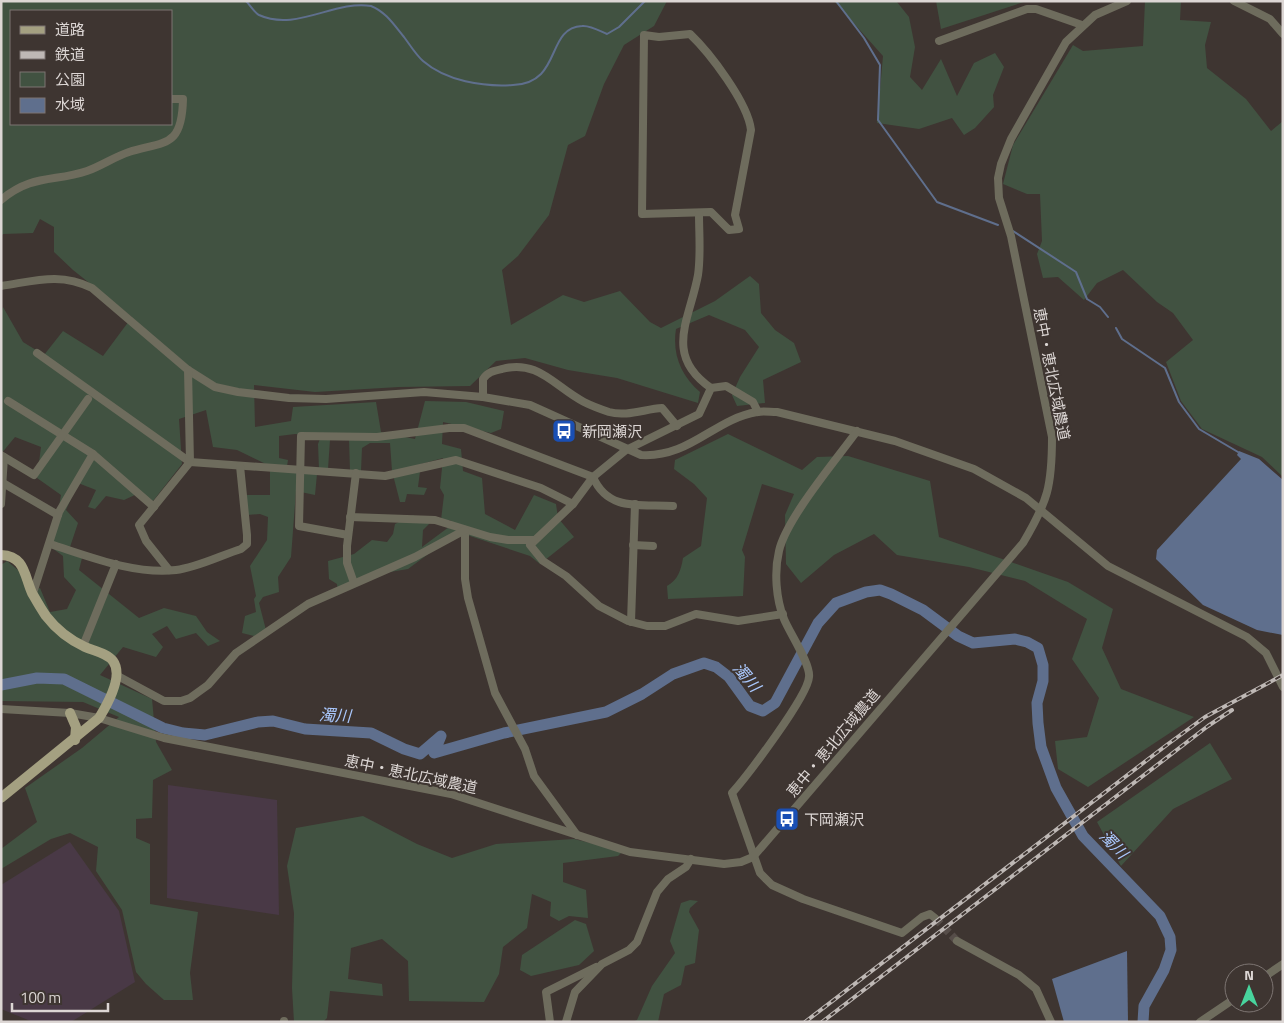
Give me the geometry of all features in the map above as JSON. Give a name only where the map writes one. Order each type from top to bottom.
[{"type":"main road","points":[[1,555],[9,555],[23,565],[33,593],[46,616],[59,631],[83,646],[112,659],[116,668],[115,680],[106,706],[99,718],[75,740],[1,798]]},
{"type":"main road","points":[[70,713],[76,727],[75,740]]},
{"type":"street","name":"恵中・恵北広域農道","points":[[1,709],[70,713],[99,718],[164,738],[451,794],[630,852],[724,864],[741,862],[754,857],[1023,543],[1043,510],[1052,470],[1052,437],[1011,236],[999,198],[998,178],[1001,164],[1011,139],[1066,42],[1082,25],[1095,15],[1127,1]]},
{"type":"street","points":[[1234,1],[1270,19],[1283,34]]},
{"type":"street","points":[[939,41],[1027,9],[1036,9],[1082,25]]},
{"type":"street","points":[[690,34],[699,42],[734,90],[750,119],[751,130],[735,215],[739,229],[728,230],[711,212],[699,214],[642,214],[644,35],[659,37],[690,34]]},
{"type":"street","points":[[1,200],[25,185],[43,178],[84,172],[128,152],[159,146],[176,133],[183,114],[183,99],[172,99]]},
{"type":"street","points":[[699,214],[698,272],[691,304],[684,323],[682,347],[684,356],[693,372],[711,388]]},
{"type":"street","points":[[1,286],[50,279],[76,280],[92,288],[188,370],[216,387],[238,392],[289,398],[326,399],[394,392],[424,392],[483,397],[530,406],[626,450],[641,455],[660,456],[675,451],[742,416],[758,412],[777,412],[857,431],[935,454],[974,469],[1026,498],[1043,510],[1108,566],[1248,637],[1266,653],[1283,687]]},
{"type":"street","points":[[38,352],[190,462],[300,468],[385,476],[445,460],[465,461],[541,488],[573,504]]},
{"type":"street","points":[[483,397],[483,379],[488,372],[508,367],[528,367],[550,377],[582,401],[611,413],[623,413],[644,408],[662,408],[677,426]]},
{"type":"street","points":[[169,570],[140,531],[139,525],[190,462],[188,370]]},
{"type":"street","points":[[758,412],[753,402],[733,389],[720,385],[711,388],[700,414],[626,450],[594,477],[573,504],[530,545],[543,561],[566,576],[599,606],[631,622],[647,626],[665,626],[696,614],[738,621],[783,614]]},
{"type":"street","points":[[1,504],[3,456],[34,475],[88,399]]},
{"type":"street","points":[[8,401],[93,454],[154,507]]},
{"type":"street","points":[[348,535],[299,526],[301,436],[377,437],[449,428],[464,428],[594,477],[598,487],[615,503],[673,506]]},
{"type":"street","points":[[857,431],[802,507],[784,536],[779,550],[777,568],[778,595],[783,614],[810,676],[798,704],[732,793],[760,873],[772,884],[802,899],[902,933],[922,917],[930,914],[935,918]]},
{"type":"street","points":[[33,593],[58,515],[93,454]]},
{"type":"street","points":[[50,544],[116,564],[153,570],[177,570],[242,549],[248,544],[240,466]]},
{"type":"street","points":[[354,583],[347,563],[348,535],[356,473]]},
{"type":"street","points":[[2,484],[58,515]]},
{"type":"street","points":[[631,622],[635,504]]},
{"type":"street","points":[[350,517],[434,520],[465,530],[508,540],[534,540]]},
{"type":"street","points":[[115,680],[164,700],[190,698],[208,685],[236,654],[308,604],[415,557],[465,530]]},
{"type":"street","points":[[465,530],[464,579],[495,693],[525,749],[534,776],[577,835]]},
{"type":"street","points":[[634,545],[653,546]]},
{"type":"street","points":[[83,646],[116,564]]},
{"type":"street","points":[[550,1022],[546,992],[629,950],[637,942],[657,892],[668,878],[686,867],[691,859]]},
{"type":"street","points":[[957,941],[1018,975],[1036,990],[1051,1022]]},
{"type":"street","points":[[566,1022],[575,992],[602,964]]},
{"type":"street","points":[[1200,1022],[1224,1006]]},
{"type":"shaded area","points":[[168,785],[277,800],[279,915],[167,898]]},
{"type":"shaded area","points":[[70,842],[119,911],[135,982],[71,1022],[33,1022],[1,1009],[1,885]]},
{"type":"green space","points":[[1,1],[667,1],[654,26],[624,45],[604,84],[585,136],[568,145],[549,215],[518,256],[502,270],[511,325],[563,295],[584,302],[620,291],[650,322],[661,328],[715,301],[750,276],[759,284],[761,313],[775,330],[794,343],[801,362],[763,380],[765,403],[737,406],[732,395],[740,377],[759,347],[745,330],[709,315],[676,329],[675,347],[679,364],[693,386],[700,392],[698,403],[617,378],[568,370],[525,358],[496,361],[470,386],[399,387],[315,392],[254,385],[255,427],[291,421],[293,407],[376,402],[381,432],[415,439],[425,401],[466,402],[504,411],[501,429],[491,433],[443,422],[442,444],[461,449],[463,471],[482,478],[485,514],[515,530],[534,495],[556,504],[558,518],[574,537],[540,564],[530,556],[458,532],[408,569],[360,577],[349,589],[338,593],[337,584],[329,579],[328,561],[354,554],[372,540],[387,542],[393,534],[395,524],[413,515],[422,523],[431,522],[423,530],[422,547],[453,524],[450,520],[441,520],[444,495],[440,488],[443,458],[421,464],[418,487],[427,488],[424,495],[407,494],[405,502],[400,502],[392,471],[390,443],[370,443],[362,448],[361,471],[350,471],[349,439],[330,440],[328,469],[319,469],[318,444],[321,436],[295,434],[279,436],[279,458],[288,460],[287,466],[317,474],[315,495],[296,491],[291,557],[278,577],[279,592],[263,597],[259,603],[266,630],[254,636],[242,633],[245,616],[256,612],[254,599],[256,596],[250,566],[267,540],[268,517],[260,514],[247,515],[245,495],[270,495],[270,466],[237,450],[213,447],[206,410],[179,419],[182,464],[153,501],[137,494],[124,500],[106,496],[95,509],[88,507],[96,490],[78,483],[66,510],[78,523],[68,553],[82,558],[79,570],[139,618],[164,608],[196,616],[207,632],[220,641],[208,646],[196,633],[176,639],[167,626],[152,634],[163,647],[156,657],[123,647],[100,675],[152,699],[156,742],[172,770],[153,780],[152,818],[136,819],[136,838],[150,844],[150,904],[198,912],[190,973],[193,1000],[164,1000],[136,972],[122,910],[96,871],[98,847],[70,833],[51,839],[1,869],[1,849],[37,822],[25,788],[82,748],[119,717],[83,702],[1,701],[1,565],[7,561],[18,570],[30,592],[40,588],[50,612],[67,609],[76,590],[64,577],[63,556],[52,548],[61,495],[37,478],[41,447],[15,437],[1,454],[1,315],[3,307],[23,342],[44,355],[63,331],[103,356],[132,317],[73,270],[54,252],[54,227],[40,219],[33,233],[3,234],[1,237]]},
{"type":"green space","points":[[834,1],[897,2],[909,17],[915,47],[910,77],[922,90],[941,59],[957,96],[974,63],[995,53],[1004,67],[993,95],[994,107],[975,128],[964,135],[952,118],[919,129],[877,123],[883,56]]},
{"type":"green space","points":[[936,1],[1027,1],[941,29]]},
{"type":"green space","points":[[1145,1],[1181,1],[1180,20],[1211,22],[1205,45],[1207,68],[1246,99],[1271,131],[1283,121],[1283,477],[1262,457],[1202,429],[1181,401],[1166,362],[1193,340],[1173,313],[1157,302],[1123,270],[1097,283],[1084,300],[1058,277],[1043,278],[1037,254],[1042,241],[1040,194],[1027,194],[1003,184],[1013,145],[1073,45],[1083,51],[1143,46]]},
{"type":"green space","points":[[728,434],[802,470],[817,457],[848,456],[930,481],[939,537],[1068,582],[1113,609],[1102,648],[1121,689],[1194,717],[1088,787],[1058,769],[1055,741],[1087,737],[1099,698],[1072,659],[1087,619],[1025,581],[969,567],[897,555],[874,534],[834,555],[801,583],[786,564],[785,515],[794,494],[762,484],[742,550],[745,557],[743,596],[668,599],[667,586],[674,581],[678,574],[683,558],[701,546],[707,498],[694,484],[674,469],[675,460]]},
{"type":"green space","points":[[1210,743],[1232,779],[1173,809],[1121,866],[1097,822]]},
{"type":"green space","points":[[363,816],[417,844],[452,858],[496,844],[574,839],[623,851],[618,856],[563,863],[563,882],[586,890],[588,918],[569,916],[559,921],[550,916],[551,902],[532,894],[527,928],[503,947],[499,974],[484,1002],[409,1001],[408,961],[382,939],[351,948],[348,979],[382,984],[383,996],[330,991],[327,1018],[323,1022],[294,1022],[292,988],[294,913],[287,866],[296,828]]},
{"type":"green space","points":[[690,900],[698,901],[690,908],[689,912],[699,930],[695,963],[685,966],[681,985],[664,994],[658,1022],[632,1022],[637,1020],[652,986],[675,953],[670,941],[681,903]]},
{"type":"green space","points":[[575,920],[586,924],[594,951],[579,965],[531,976],[520,970],[522,955]]},
{"type":"water","points":[[1239,451],[1259,459],[1283,480],[1283,635],[1257,630],[1203,605],[1156,559],[1157,550],[1241,459],[1237,455]]},
{"type":"water","points":[[1127,951],[1128,1022],[1064,1022],[1052,979]]},
{"type":"waterway","points":[[246,1],[259,15],[287,20],[343,7],[371,6],[389,19],[418,56],[432,68],[454,78],[490,85],[513,85],[529,82],[540,75],[547,66],[557,45],[570,29],[585,26],[595,28],[607,34],[619,27],[645,1]]},
{"type":"waterway","points":[[836,1],[864,38],[880,65],[878,120],[937,202],[998,225]]},
{"type":"waterway","points":[[1013,231],[1076,272],[1087,299],[1100,307],[1108,317]]},
{"type":"waterway","points":[[1116,328],[1122,339],[1165,368],[1179,402],[1199,429],[1238,452]]},
{"type":"waterway","name":"濁川","points":[[1,685],[37,678],[64,679],[163,728],[183,733],[205,735],[258,722],[273,721],[305,729],[371,733],[404,749],[420,754],[441,736],[434,753],[504,733],[606,712],[642,694],[673,674],[704,663],[716,667],[729,677],[750,706],[763,711],[775,703],[818,623],[836,603],[866,592],[880,590],[923,610],[958,636],[973,643],[1015,639],[1027,642],[1038,648],[1043,665],[1043,681],[1037,703],[1041,747],[1056,788],[1083,836],[1160,916],[1170,937],[1171,950],[1164,970],[1144,1006],[1143,1022]]},
{"type":"tunnel","points":[[935,918],[957,941]]},
{"type":"railway","points":[[805,1022],[1205,717],[1283,675]]},
{"type":"railway","points":[[822,1022],[1208,726],[1232,710]]},
{"type":"place","name":"新岡瀬沢","points":[[564,431]]},
{"type":"place","name":"下岡瀬沢","points":[[787,819]]}]
